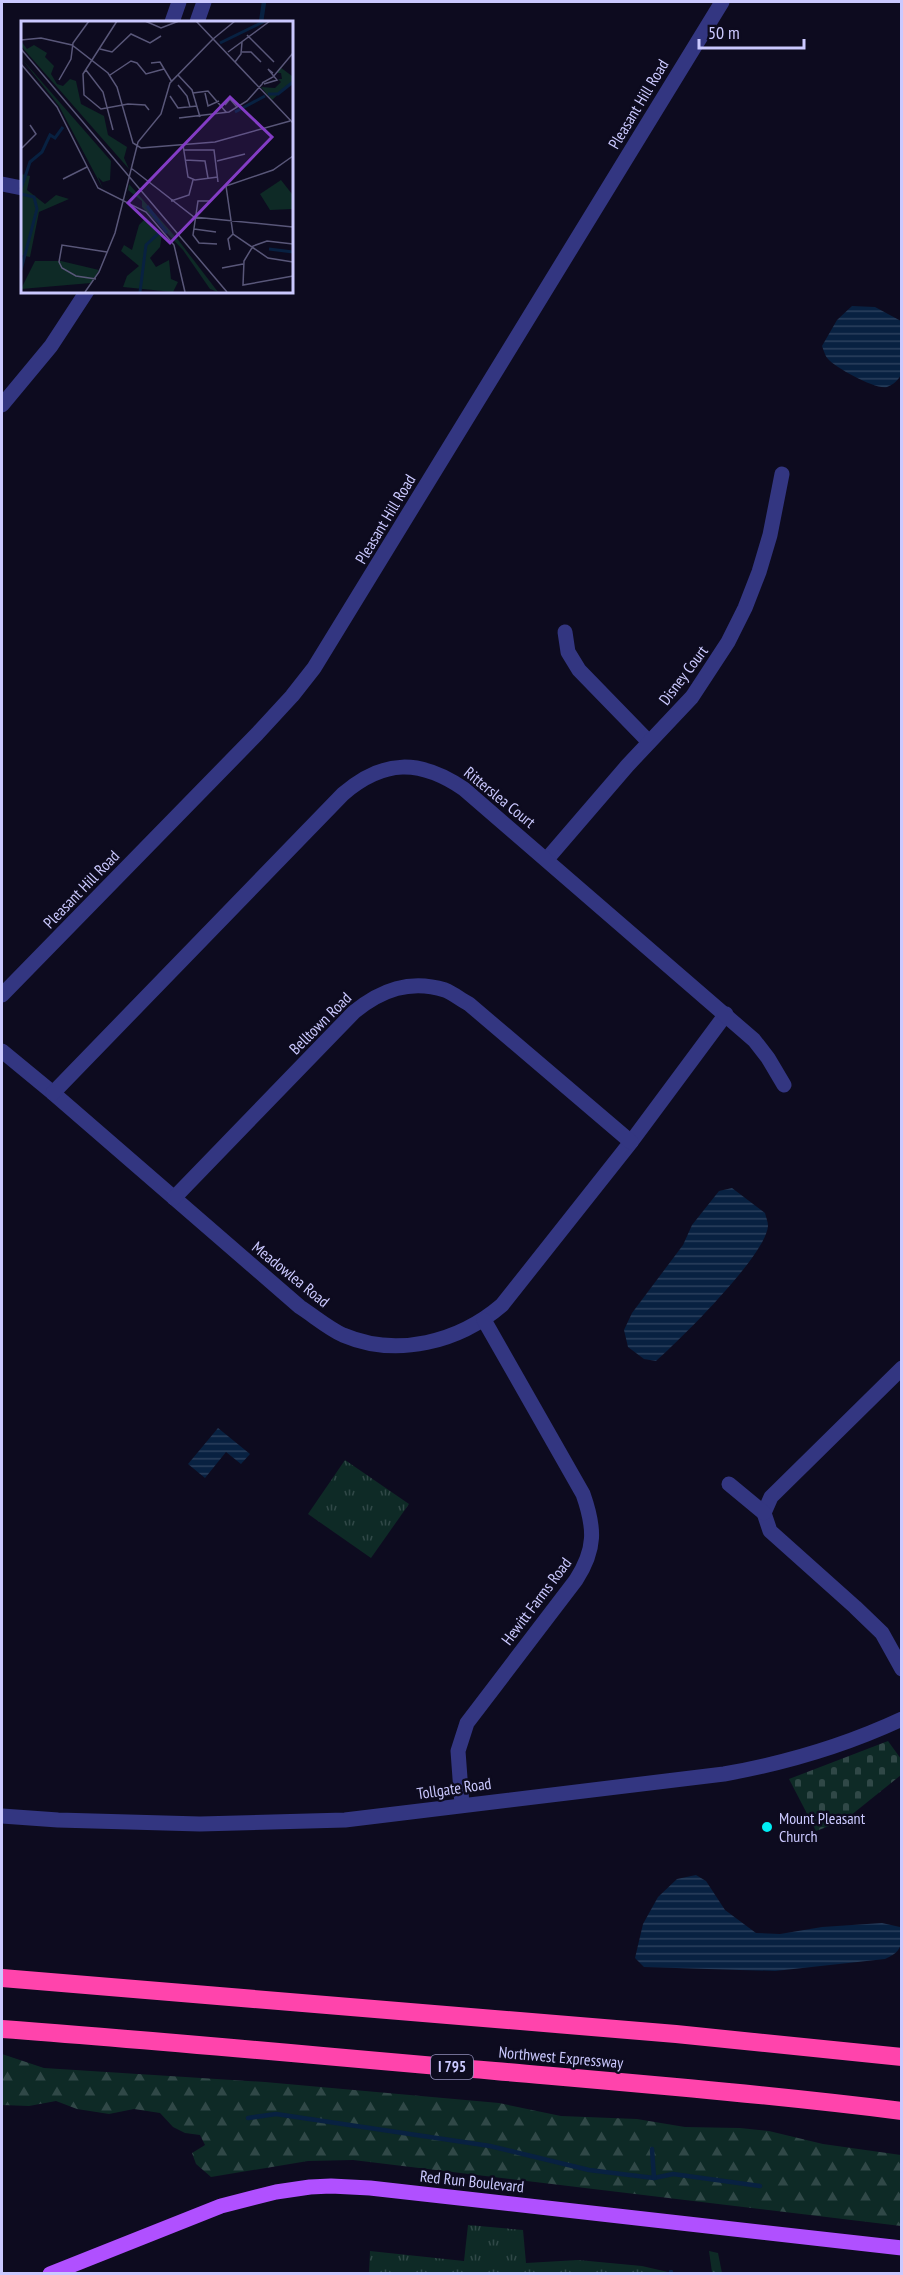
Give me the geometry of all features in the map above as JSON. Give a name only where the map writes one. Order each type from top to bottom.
[{"type":"highway","name":"Northwest Expressway","points":[[2,1978],[676,2034],[902,2057]]},
{"type":"highway","name":"Northwest Expressway","points":[[2,2029],[180,2042],[673,2086],[902,2111]]},
{"type":"main road","name":"Red Run Boulevard","points":[[50,2274],[221,2206],[276,2192],[331,2186],[369,2188],[902,2248]]},
{"type":"street","points":[[172,21],[179,2]]},
{"type":"street","points":[[197,21],[204,2]]},
{"type":"street","name":"Pleasant Hill Road","points":[[2,995],[257,734],[314,668],[722,2]]},
{"type":"street","points":[[2,184],[21,188]]},
{"type":"street","points":[[2,405],[51,346],[86,292]]},
{"type":"street","name":"Disney Court","points":[[547,859],[649,742],[692,697],[728,642],[745,608],[770,535],[782,474]]},
{"type":"street","points":[[565,632],[568,652],[579,670],[649,742]]},
{"type":"street","name":"Ritterslea Court","points":[[53,1093],[343,794],[373,773],[403,766],[417,767],[449,779],[464,789],[726,1014],[754,1040],[784,1085]]},
{"type":"street","name":"Belltown Road","points":[[174,1198],[354,1012],[371,998],[405,987],[426,987],[446,991],[469,1004],[631,1142]]},
{"type":"street","name":"Meadowlea Road","points":[[2,1051],[300,1307],[343,1335],[393,1346],[416,1345],[439,1340],[484,1320],[502,1305],[631,1142],[726,1014]]},
{"type":"street","name":"Hewitt Farms Road","points":[[462,1805],[458,1750],[467,1723],[586,1565],[591,1551],[592,1535],[590,1515],[583,1494],[484,1320]]},
{"type":"street","points":[[764,1513],[771,1497],[902,1368]]},
{"type":"street","points":[[729,1484],[764,1513],[770,1532],[882,1633],[902,1669]]},
{"type":"street","name":"Tollgate Road","points":[[2,1816],[190,1824],[345,1820],[724,1774],[774,1765],[844,1744],[902,1719]]},
{"type":"green space","points":[[345,1460],[409,1504],[371,1558],[308,1514]]},
{"type":"green space","points":[[888,1741],[901,1759],[901,1775],[845,1820],[816,1831],[789,1779]]},
{"type":"green space","points":[[2,2054],[44,2068],[265,2082],[499,2103],[561,2116],[637,2119],[685,2127],[769,2131],[823,2144],[901,2155],[901,2226],[353,2160],[308,2161],[211,2177],[196,2164],[192,2153],[205,2145],[200,2135],[185,2133],[173,2127],[160,2113],[134,2109],[109,2114],[77,2109],[56,2101],[29,2106],[2,2105]]},
{"type":"green space","points":[[468,2225],[523,2230],[526,2263],[578,2260],[642,2266],[668,2272],[712,2272],[709,2251],[718,2253],[722,2273],[369,2273],[370,2251],[464,2261]]},
{"type":"water","points":[[852,306],[875,307],[901,321],[901,375],[887,387],[856,378],[832,363],[825,355],[822,346],[837,320]]},
{"type":"water","points":[[732,1188],[765,1213],[768,1226],[764,1239],[738,1276],[683,1335],[656,1361],[644,1359],[628,1347],[624,1330],[632,1313],[683,1245],[692,1225],[719,1191]]},
{"type":"water","points":[[218,1428],[250,1454],[241,1464],[226,1452],[205,1478],[188,1464]]},
{"type":"water","points":[[696,1875],[706,1881],[725,1910],[756,1933],[780,1934],[822,1927],[882,1923],[900,1927],[900,1948],[895,1954],[885,1959],[775,1971],[644,1967],[635,1958],[643,1924],[658,1897],[677,1879]]},
{"type":"waterway","points":[[261,21],[264,2]]},
{"type":"waterway","points":[[248,2118],[276,2114],[490,2146],[589,2170],[654,2178],[673,2174],[760,2186]]},
{"type":"waterway","points":[[652,2149],[654,2178]]},
{"type":"place","name":"Mount Pleasant Church","points":[[767,1827]]}]
